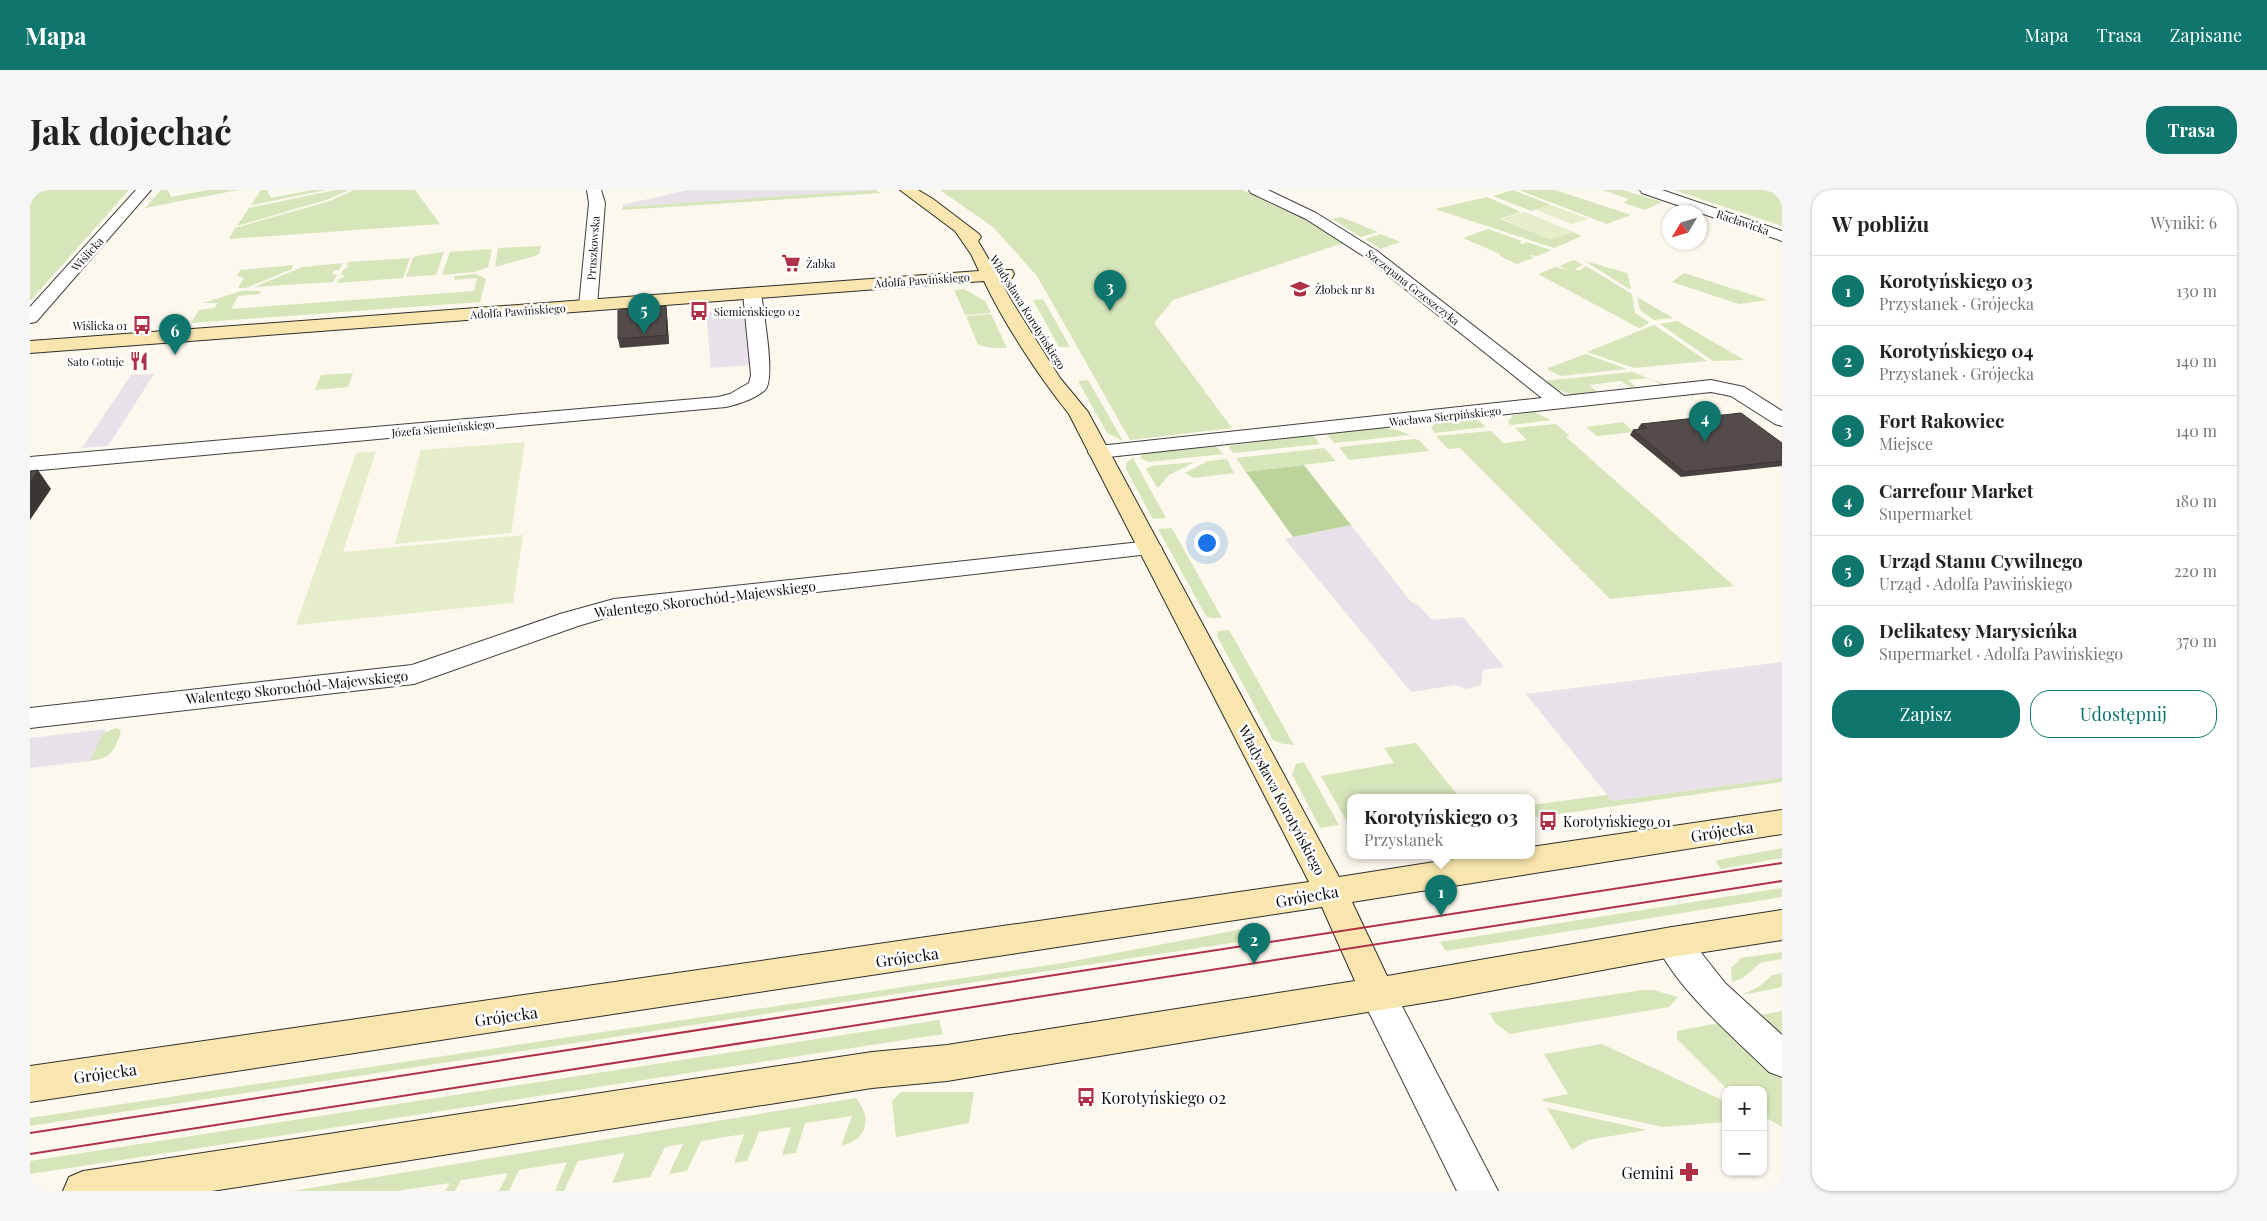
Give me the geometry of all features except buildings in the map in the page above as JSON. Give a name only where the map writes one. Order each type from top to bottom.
[{"type":"street","name":"Wiślicka","points":[[30,318],[144,190]]},
{"type":"street","name":"Pruszkowska","points":[[588,306],[597,203],[594,190]]},
{"type":"street","name":"Władysława Korotyńskiego","points":[[907,190],[959,225],[979,254],[1022,298],[1070,378],[1078,412]]},
{"type":"street","name":"Szczepana Grzeszczyka","points":[[1256,190],[1311,216],[1371,254],[1559,402]]},
{"type":"street","name":"Racławicka","points":[[1647,190],[1782,236]]},
{"type":"street","name":"Adolfa Pawińskiego","points":[[30,347],[998,275]]},
{"type":"street","name":"Władysława Korotyńskiego","points":[[998,275],[1002,300],[1052,380],[1078,412],[1331,892],[1378,994],[1478,1191]]},
{"type":"street","name":"Józefa Siemieńskiego","points":[[30,464],[719,404],[737,398],[758,386],[761,375],[752,293]]},
{"type":"street","name":"Wacława Sierpińskiego","points":[[1099,452],[1717,386],[1737,391],[1777,413]]},
{"type":"street","name":"Walentego Skorochód-Majewskiego","points":[[30,718],[414,674],[569,620],[614,607],[1150,548]]},
{"type":"street","name":"Grójecka","points":[[30,1084],[709,986],[1782,822]]},
{"type":"street","points":[[83,1191],[872,1070],[947,1063],[1378,994],[1672,942],[1782,925]]},
{"type":"street","points":[[1672,942],[1713,994],[1782,1059]]},
{"type":"shaded area","points":[[688,190],[875,190],[623,207],[622,205]]},
{"type":"shaded area","points":[[727,310],[739,318],[747,317],[752,365],[711,368],[706,312]]},
{"type":"shaded area","points":[[154,374],[108,446],[82,448],[131,375]]},
{"type":"shaded area","points":[[1351,525],[1411,602],[1417,604],[1432,620],[1463,617],[1504,667],[1483,670],[1481,685],[1466,689],[1456,685],[1411,692],[1285,539]]},
{"type":"shaded area","points":[[1782,662],[1782,778],[1612,801],[1526,694]]},
{"type":"shaded area","points":[[106,729],[90,761],[30,768],[30,738]]},
{"type":"green space","points":[[30,190],[129,190],[30,301]]},
{"type":"green space","points":[[161,190],[168,190],[171,197],[207,190],[238,190],[145,208]]},
{"type":"green space","points":[[261,190],[267,190],[271,198],[312,190],[326,190],[251,205]]},
{"type":"green space","points":[[335,190],[349,190],[329,199],[237,226],[249,208]]},
{"type":"green space","points":[[354,190],[415,190],[440,224],[229,239],[235,228],[330,201]]},
{"type":"green space","points":[[875,190],[881,193],[622,210],[623,207]]},
{"type":"green space","points":[[940,190],[1242,190],[1272,204],[1277,203],[1346,242],[1173,300],[1154,323],[1232,428],[1130,440],[1037,276],[993,227]]},
{"type":"green space","points":[[1513,190],[1551,205],[1531,211],[1493,196]]},
{"type":"green space","points":[[1519,190],[1555,190],[1631,215],[1607,224]]},
{"type":"green space","points":[[1602,190],[1623,190],[1662,202],[1645,210],[1624,203],[1629,199]]},
{"type":"green space","points":[[1674,190],[1782,190],[1782,226]]},
{"type":"green space","points":[[1487,197],[1521,212],[1500,219],[1550,239],[1573,232],[1582,236],[1554,248],[1435,209]]},
{"type":"green space","points":[[1551,205],[1589,219],[1572,224],[1536,210]]},
{"type":"green space","points":[[1525,212],[1573,232],[1550,239],[1502,219]]},
{"type":"green space","points":[[1341,217],[1378,232],[1361,237],[1332,219]]},
{"type":"green space","points":[[1488,229],[1522,241],[1519,243],[1523,244],[1526,242],[1551,250],[1537,256],[1529,255],[1534,258],[1517,264],[1500,256],[1500,254],[1463,238]]},
{"type":"green space","points":[[1381,234],[1400,242],[1380,249],[1365,239]]},
{"type":"green space","points":[[541,246],[539,254],[535,256],[495,267],[498,248]]},
{"type":"green space","points":[[492,250],[488,267],[475,272],[442,275],[450,252]]},
{"type":"green space","points":[[444,252],[436,275],[406,277],[413,258],[416,256]]},
{"type":"green space","points":[[410,258],[403,278],[337,283],[339,279],[343,278],[344,275],[341,275],[344,269],[347,268],[348,262]]},
{"type":"green space","points":[[1574,260],[1583,265],[1575,269],[1579,271],[1586,266],[1632,294],[1635,313],[1649,322],[1648,324],[1639,328],[1538,274],[1556,267],[1570,271],[1559,266]]},
{"type":"green space","points":[[1585,261],[1627,273],[1631,288],[1629,289]]},
{"type":"green space","points":[[343,263],[339,270],[334,270],[332,274],[337,275],[333,282],[254,287],[303,267]]},
{"type":"green space","points":[[293,265],[292,269],[246,288],[238,288],[244,278],[237,276],[240,270]]},
{"type":"green space","points":[[1684,273],[1768,300],[1739,304],[1672,282]]},
{"type":"green space","points":[[476,274],[486,279],[480,302],[191,323],[199,310],[214,308],[218,303],[203,303],[241,291],[261,291],[259,294],[238,296],[231,309],[474,291],[477,278],[454,280],[455,276]]},
{"type":"green space","points":[[964,289],[985,301],[991,313],[965,315],[954,290]]},
{"type":"green space","points":[[1637,297],[1673,318],[1654,320],[1640,310]]},
{"type":"green space","points":[[1043,299],[1070,347],[1059,347],[1033,300]]},
{"type":"green space","points":[[991,314],[1007,348],[978,345],[966,316]]},
{"type":"green space","points":[[1676,321],[1744,360],[1713,361],[1660,324]]},
{"type":"green space","points":[[1654,325],[1707,361],[1634,368],[1587,352]]},
{"type":"green space","points":[[1586,354],[1627,369],[1561,376],[1548,370],[1548,368]]},
{"type":"green space","points":[[1632,372],[1649,378],[1628,380],[1635,386],[1631,388],[1621,381],[1589,385],[1600,394],[1584,395],[1563,392],[1543,381]]},
{"type":"green space","points":[[353,373],[348,387],[315,390],[321,375]]},
{"type":"green space","points":[[1088,380],[1123,441],[1107,433],[1078,381]]},
{"type":"green space","points":[[1653,380],[1670,386],[1663,386]]},
{"type":"green space","points":[[1534,412],[1551,420],[1511,425],[1508,422],[1513,415]]},
{"type":"green space","points":[[1475,418],[1486,427],[1434,433],[1431,427],[1437,422]]},
{"type":"green space","points":[[1623,422],[1634,432],[1597,436],[1586,427]]},
{"type":"green space","points":[[1556,424],[1570,436],[1566,437],[1734,586],[1610,599],[1460,448],[1448,449],[1436,436],[1491,431],[1504,443],[1527,440],[1515,428]]},
{"type":"green space","points":[[1381,428],[1398,430],[1410,435],[1334,443],[1327,434]]},
{"type":"green space","points":[[1313,435],[1320,444],[1233,453],[1228,446]]},
{"type":"green space","points":[[1419,440],[1429,451],[1349,460],[1339,447]]},
{"type":"green space","points":[[525,442],[511,533],[395,544],[421,450]]},
{"type":"green space","points":[[1215,445],[1223,454],[1148,462],[1140,458],[1141,454]]},
{"type":"green space","points":[[1324,448],[1336,461],[1246,472],[1236,458]]},
{"type":"green space","points":[[376,451],[343,552],[523,535],[513,603],[296,625],[356,453]]},
{"type":"green space","points":[[1133,458],[1166,518],[1153,519],[1126,469],[1126,463]]},
{"type":"green space","points":[[1227,459],[1234,473],[1194,478],[1185,473],[1208,461]]},
{"type":"green space","points":[[1195,462],[1169,475],[1158,488],[1146,469],[1151,466]]},
{"type":"green space","points":[[1304,465],[1351,525],[1293,537],[1246,472]]},
{"type":"green space","points":[[1172,528],[1222,618],[1206,616],[1158,529]]},
{"type":"green space","points":[[1229,630],[1294,745],[1283,744],[1273,740],[1217,636],[1218,631]]},
{"type":"green space","points":[[116,728],[121,733],[111,753],[103,758],[90,761],[103,733]]},
{"type":"green space","points":[[1416,743],[1457,794],[1347,794],[1347,822],[1321,776],[1394,763],[1384,748]]},
{"type":"green space","points":[[1304,762],[1339,825],[1320,828],[1292,774],[1296,764]]},
{"type":"green space","points":[[1782,778],[1782,782],[1535,817],[1535,804],[1607,795],[1612,801]]},
{"type":"green space","points":[[1782,848],[1782,858],[1721,869],[1716,863],[1718,860]]},
{"type":"green space","points":[[1782,888],[1782,897],[1446,951],[1440,942]]},
{"type":"green space","points":[[1259,926],[1264,938],[30,1126],[30,1118],[1063,963]]},
{"type":"green space","points":[[1782,952],[1782,959],[1760,963],[1743,978],[1732,982],[1731,968],[1741,958]]},
{"type":"green space","points":[[1782,973],[1782,987],[1742,995],[1760,986],[1772,975]]},
{"type":"green space","points":[[1653,990],[1678,997],[1669,1007],[1510,1034],[1495,1023],[1489,1013]]},
{"type":"green space","points":[[1782,1011],[1782,1038],[1756,1016]]},
{"type":"green space","points":[[939,1020],[943,1034],[30,1174],[30,1161]]},
{"type":"green space","points":[[1719,1023],[1782,1080],[1782,1127],[1767,1118],[1767,1086],[1724,1086],[1677,1039],[1677,1031]]},
{"type":"green space","points":[[1602,1044],[1722,1100],[1722,1122],[1663,1127],[1543,1101],[1542,1099],[1568,1094],[1544,1054]]},
{"type":"green space","points":[[901,1092],[974,1092],[969,1123],[896,1137],[892,1101]]},
{"type":"green space","points":[[856,1098],[864,1114],[865,1128],[857,1139],[841,1146],[852,1116],[805,1123],[796,1153],[782,1155],[791,1127],[759,1132],[747,1161],[734,1163],[744,1134],[701,1141],[687,1171],[669,1174],[683,1144],[665,1147],[650,1177],[612,1183],[625,1153],[578,1161],[564,1191],[555,1191],[567,1162],[519,1170],[509,1191],[499,1191],[508,1173],[461,1180],[455,1191],[445,1191],[450,1183],[396,1191],[292,1191]]},
{"type":"green space","points":[[1547,1108],[1647,1130],[1588,1140],[1572,1150]]},
{"type":"tram line","points":[[30,1133],[1782,863]]},
{"type":"tram line","points":[[30,1154],[1782,881]]},
{"type":"place","name":"Żabka","points":[[791,263]]},
{"type":"place","name":"Żłobek nr 81","points":[[1300,289]]},
{"type":"place","name":"Siemieńskiego 02","points":[[699,311]]},
{"type":"place","name":"Fort Rakowiec","points":[[1110,311]]},
{"type":"place","name":"Wiślicka 01","points":[[142,325]]},
{"type":"place","name":"Urząd Stanu Cywilnego","points":[[644,334]]},
{"type":"place","name":"Delikatesy Marysieńka","points":[[175,355]]},
{"type":"place","name":"Sato Gotuje","points":[[139,361]]},
{"type":"place","name":"Carrefour Market","points":[[1705,442]]},
{"type":"place","name":"Korotyńskiego 01","points":[[1548,821]]},
{"type":"place","name":"Korotyńskiego 03","points":[[1441,916]]},
{"type":"place","name":"Korotyńskiego 04","points":[[1254,964]]},
{"type":"place","name":"Korotyńskiego 02","points":[[1086,1097]]},
{"type":"place","name":"Gemini","points":[[1689,1172]]}]
